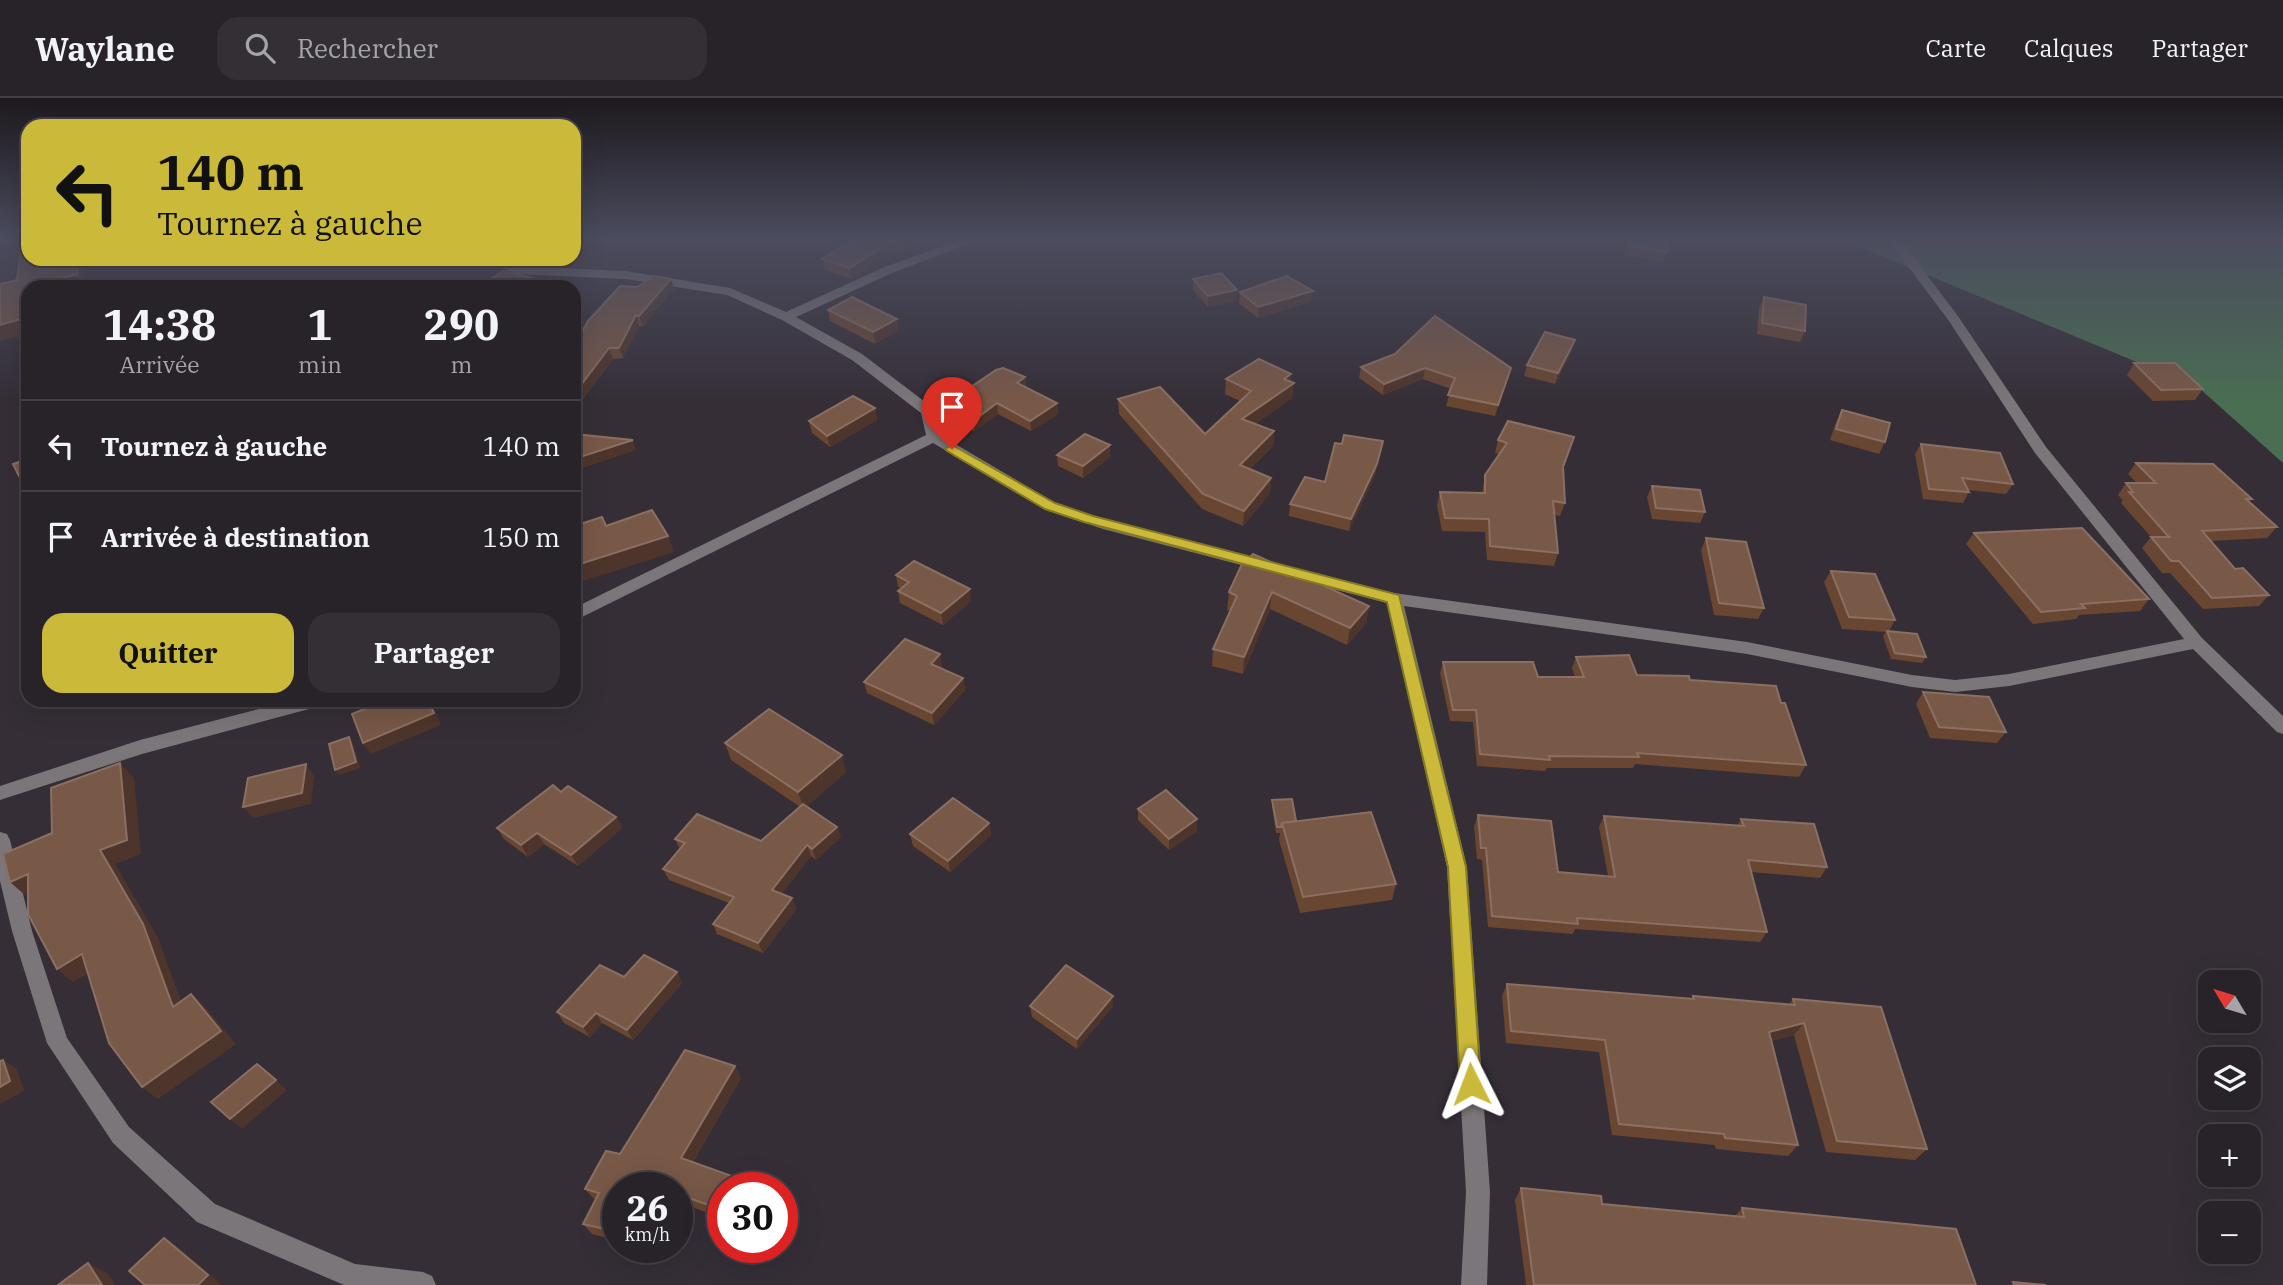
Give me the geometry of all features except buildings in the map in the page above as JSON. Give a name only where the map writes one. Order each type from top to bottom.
[{"type":"street","points":[[731,292],[786,317],[857,357],[928,411],[933,437],[1050,506],[1108,526],[1394,599],[1747,648],[1912,681],[1955,686],[2009,680],[2196,642]]},
{"type":"street","points":[[786,317],[839,292]]},
{"type":"street","points":[[1934,292],[2040,450],[2196,642],[2283,727]]},
{"type":"street","points":[[581,612],[933,437]]},
{"type":"street","points":[[1394,599],[1457,867],[1478,1192],[1474,1285]]},
{"type":"street","points":[[0,793],[140,747],[291,707]]},
{"type":"street","points":[[0,840],[22,931],[58,1043],[121,1135],[206,1213],[355,1277],[423,1285]]},
{"type":"green space","points":[[1969,292],[2283,292],[2283,463],[2199,388]]},
{"type":"route","points":[[952,449],[1050,506],[1108,526],[1394,599],[1457,867],[1471,1084]]}]
